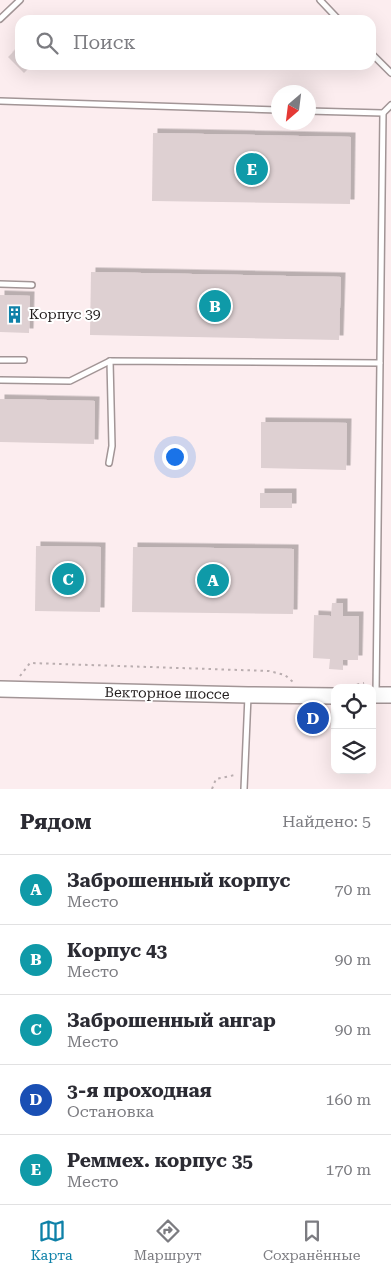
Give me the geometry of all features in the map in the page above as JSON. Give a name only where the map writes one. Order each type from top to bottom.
[{"type":"main road","name":"Векторное шоссе","points":[[0,689],[248,695],[331,691]]},
{"type":"main road","points":[[376,691],[391,695]]},
{"type":"lane","points":[[0,19],[20,0]]},
{"type":"lane","points":[[320,0],[334,15]]},
{"type":"lane","points":[[376,58],[391,73]]},
{"type":"lane","points":[[0,101],[271,110]]},
{"type":"lane","points":[[374,684],[383,113],[391,105]]},
{"type":"lane","points":[[316,111],[383,113]]},
{"type":"lane","points":[[0,284],[32,285]]},
{"type":"lane","points":[[0,360],[24,360]]},
{"type":"lane","points":[[0,380],[70,381],[110,361],[380,363]]},
{"type":"lane","points":[[109,463],[112,446],[110,361]]},
{"type":"lane","points":[[244,789],[248,695]]},
{"type":"path","points":[[17,679],[30,663],[269,671],[285,675],[296,685]]},
{"type":"path","points":[[212,789],[216,779],[245,773]]},
{"type":"building","points":[[15,50],[15,64],[8,57]]},
{"type":"building","points":[[153,133],[351,137],[350,204],[152,201]]},
{"type":"building","points":[[91,272],[341,277],[339,340],[90,335]]},
{"type":"building","name":"Корпус 39","points":[[0,295],[30,296],[29,333],[0,332]]},
{"type":"building","points":[[0,399],[95,401],[94,444],[0,442]]},
{"type":"building","points":[[261,422],[347,423],[346,470],[261,468]]},
{"type":"building","points":[[260,493],[292,493],[292,508],[260,508]]},
{"type":"building","points":[[36,546],[101,547],[100,612],[35,611]]},
{"type":"building","points":[[133,547],[294,549],[293,614],[132,612]]},
{"type":"building","points":[[332,603],[343,603],[343,616],[359,616],[358,660],[343,660],[343,670],[329,669],[330,659],[313,658],[314,615],[331,616]]},
{"type":"place","name":"Реммех. корпус 35","points":[[252,169]]},
{"type":"place","name":"Корпус 43","points":[[215,306]]},
{"type":"place","name":"Корпус 39","points":[[15,314]]},
{"type":"place","name":"Заброшенный ангар","points":[[68,579]]},
{"type":"place","name":"Заброшенный корпус","points":[[213,580]]},
{"type":"place","name":"3-я проходная","points":[[313,718]]}]
